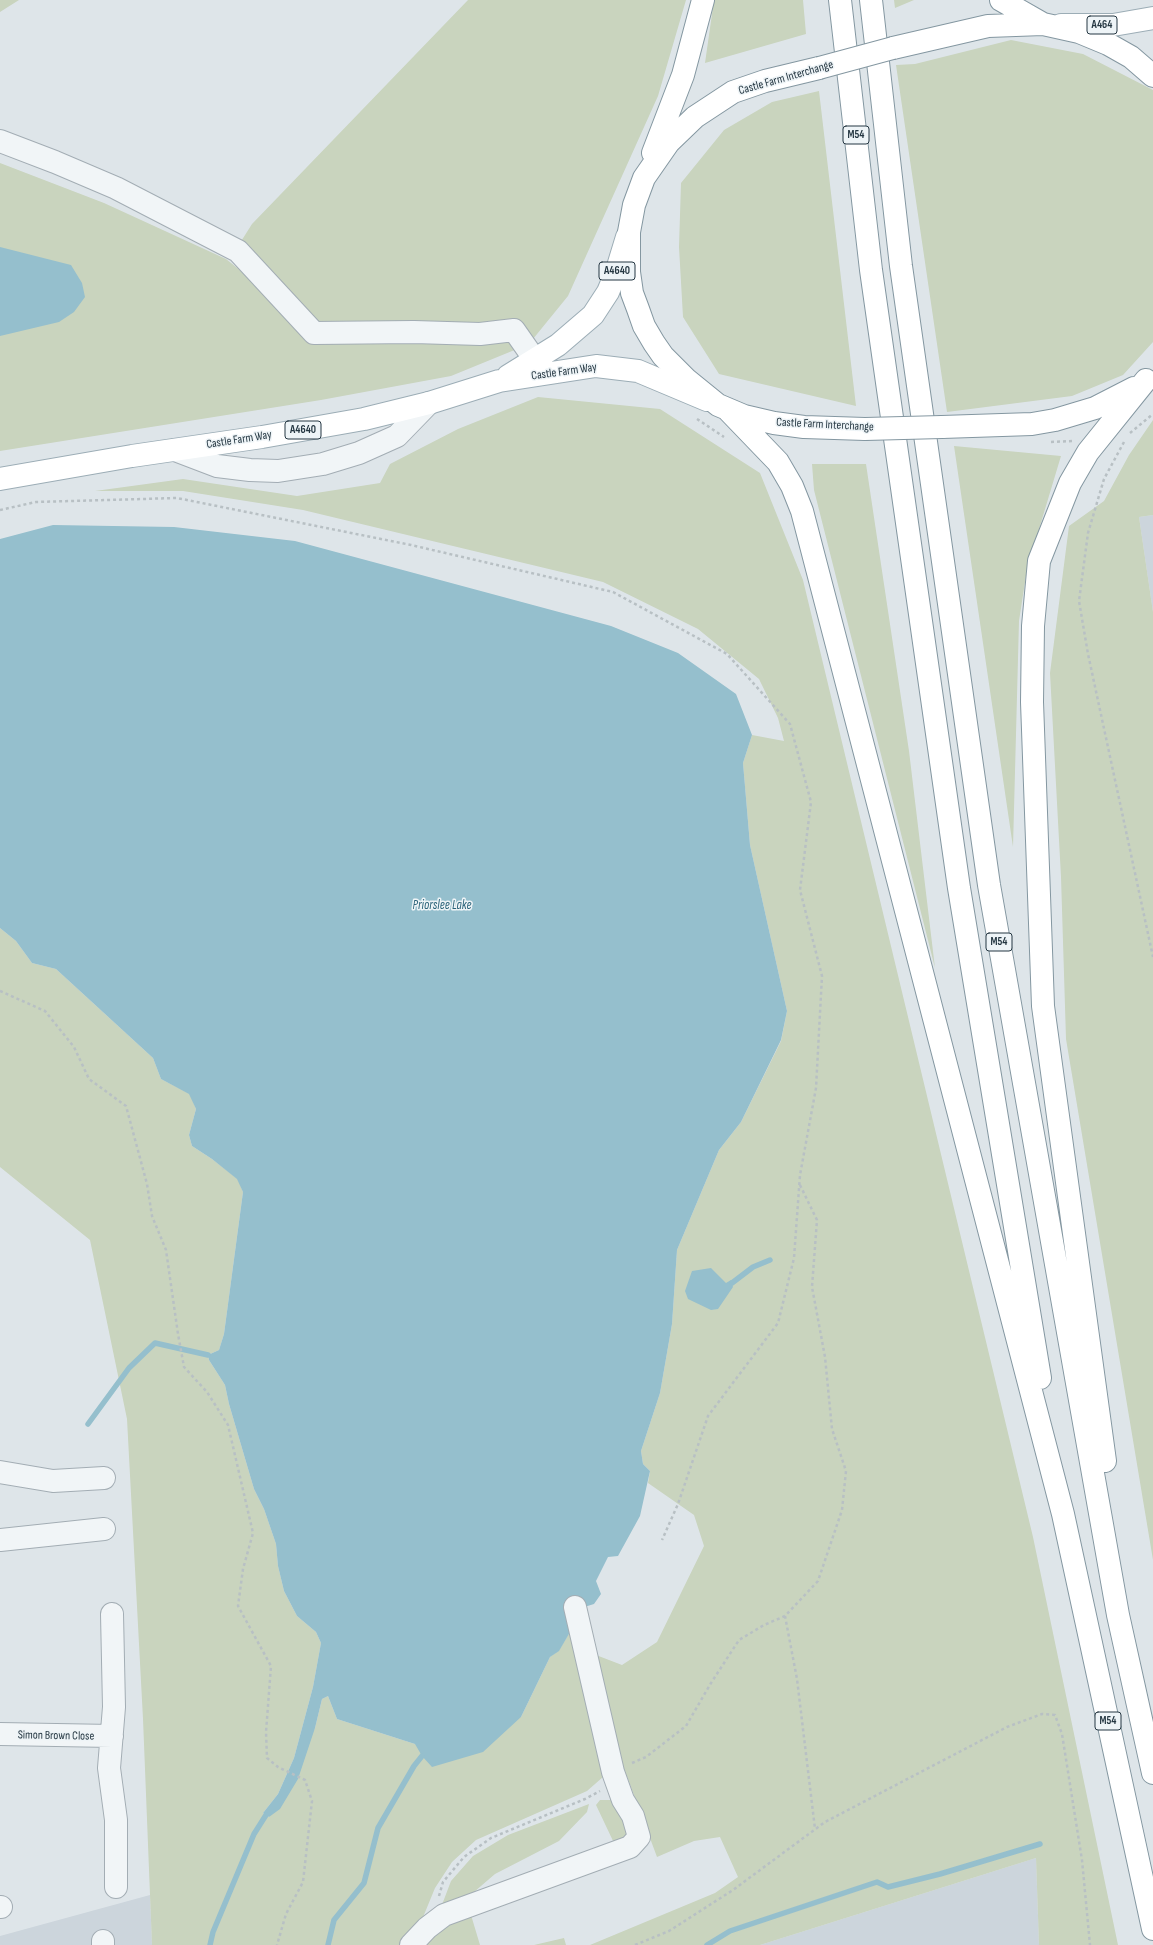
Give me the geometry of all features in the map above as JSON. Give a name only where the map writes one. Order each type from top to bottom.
[{"type":"main road","points":[[644,178],[683,74],[703,0]]},
{"type":"main road","name":"M54","points":[[840,0],[871,270],[958,888],[1063,1514],[1153,1929]]},
{"type":"main road","name":"M54","points":[[871,0],[901,266],[989,885],[1118,1615],[1153,1773]]},
{"type":"main road","points":[[1001,0],[1047,24]]},
{"type":"main road","name":"A464","points":[[1047,24],[1113,25],[1153,18]]},
{"type":"main road","name":"Castle Farm Interchange","points":[[1151,377],[1108,402],[1074,416],[1032,424],[942,428],[865,429],[804,427],[755,419],[722,407],[686,379],[663,356],[644,326],[632,293],[629,272],[629,232],[634,205],[644,178],[669,142],[695,117],[720,99],[753,85],[893,48],[988,26],[1047,24],[1079,32],[1108,44],[1131,57],[1153,76]]},
{"type":"main road","name":"Castle Farm Way","points":[[499,381],[558,345],[596,311],[608,292],[616,273],[629,232]]},
{"type":"main road","name":"Castle Farm Way","points":[[0,479],[15,475],[364,419],[429,403],[499,381],[596,366],[638,371],[722,407]]},
{"type":"main road","points":[[1118,1615],[1104,1450],[1043,1006],[1032,702],[1033,634],[1039,561],[1070,483],[1088,452],[1151,377]]},
{"type":"main road","points":[[722,407],[778,462],[792,486],[802,511],[1063,1514]]},
{"type":"street","points":[[0,141],[116,188],[238,251],[314,333],[414,332],[480,334],[514,330],[535,360]]},
{"type":"street","points":[[175,450],[217,466],[250,470],[278,471],[322,464],[359,453],[397,436],[429,403]]},
{"type":"street","points":[[0,1472],[53,1481],[104,1478]]},
{"type":"street","points":[[0,1540],[104,1529]]},
{"type":"street","points":[[411,1945],[431,1925],[444,1915],[630,1847],[639,1837],[633,1816],[623,1800],[615,1777],[575,1607]]},
{"type":"street","points":[[112,1614],[114,1707],[109,1768],[116,1820],[116,1887]]},
{"type":"street","name":"Simon Brown Close","points":[[0,1734],[112,1736]]},
{"type":"path","points":[[1153,414],[1127,436],[1104,479],[1088,532],[1078,601],[1089,662],[1153,958]]},
{"type":"path","points":[[695,418],[727,439]]},
{"type":"path","points":[[1044,443],[1073,441],[1078,445]]},
{"type":"path","points":[[0,510],[36,502],[177,498],[411,545],[612,592],[726,654],[790,724],[811,802],[800,890],[822,976],[816,1088],[799,1185],[794,1258],[778,1323],[708,1416],[678,1504],[662,1540]]},
{"type":"path","points":[[0,991],[45,1011],[74,1047],[89,1079],[126,1106],[147,1184],[152,1216],[166,1250],[184,1367],[206,1392],[228,1425],[253,1533],[243,1569],[238,1606],[271,1666],[266,1732],[267,1758],[278,1767],[305,1780],[312,1801],[303,1882],[286,1914],[277,1945]]},
{"type":"path","points":[[431,1925],[443,1882],[464,1857],[491,1838],[585,1799],[646,1757],[686,1726],[711,1683],[739,1640],[785,1616],[818,1581],[842,1510],[846,1471],[832,1429],[825,1357],[812,1287],[817,1220],[799,1185]]},
{"type":"path","points":[[785,1616],[797,1679],[815,1829]]},
{"type":"path","points":[[635,1945],[670,1931],[733,1890],[815,1829],[924,1768],[1007,1727],[1042,1714],[1055,1715],[1062,1734],[1077,1827],[1090,1945]]},
{"type":"shaded area","points":[[1153,515],[1153,612],[1139,517]]},
{"type":"shaded area","points":[[1036,1858],[1039,1945],[760,1945]]},
{"type":"shaded area","points":[[150,1895],[152,1945],[0,1945],[0,1936]]},
{"type":"green space","points":[[0,0],[19,0],[0,12]]},
{"type":"green space","points":[[468,0],[686,0],[658,96],[568,296],[533,339],[494,324],[317,324],[240,243],[252,224]]},
{"type":"green space","points":[[714,0],[803,0],[806,34],[705,63]]},
{"type":"green space","points":[[894,0],[914,0],[895,8]]},
{"type":"green space","points":[[1011,40],[1083,54],[1153,90],[1153,342],[1123,375],[1072,396],[947,412],[896,65],[915,64]]},
{"type":"green space","points":[[819,91],[856,406],[719,374],[683,317],[679,247],[681,183],[724,130],[772,102]]},
{"type":"green space","points":[[0,163],[104,203],[226,259],[261,287],[308,338],[508,337],[517,349],[451,376],[321,400],[0,451]]},
{"type":"green space","points":[[538,397],[660,409],[760,473],[803,580],[1033,1537],[1118,1945],[1039,1945],[1036,1858],[760,1945],[590,1945],[715,1893],[738,1877],[720,1837],[694,1841],[657,1857],[628,1779],[619,1760],[596,1655],[622,1665],[657,1642],[704,1546],[694,1515],[648,1483],[650,1471],[643,1464],[641,1451],[660,1393],[672,1324],[677,1250],[719,1150],[741,1122],[781,1041],[787,1011],[750,845],[743,763],[752,735],[784,741],[778,718],[759,679],[698,629],[603,582],[303,510],[183,491],[95,491],[183,479],[297,496],[380,483],[390,464],[458,429]]},
{"type":"green space","points":[[1153,420],[1153,515],[1139,517],[1153,612],[1153,1560],[1066,1039],[1061,877],[1050,673],[1069,526],[1104,501],[1129,455]]},
{"type":"green space","points":[[954,446],[1061,456],[1027,569],[1019,621],[1013,847]]},
{"type":"green space","points":[[812,464],[866,464],[909,751],[935,968],[814,490]]},
{"type":"green space","points":[[0,928],[16,941],[32,963],[56,969],[153,1058],[161,1079],[190,1094],[196,1109],[189,1135],[192,1146],[238,1179],[243,1192],[224,1334],[219,1350],[208,1355],[209,1360],[225,1385],[229,1404],[254,1489],[264,1509],[276,1544],[278,1566],[284,1591],[297,1616],[316,1632],[321,1643],[313,1687],[294,1758],[278,1794],[263,1813],[269,1817],[315,1728],[322,1699],[328,1696],[337,1719],[415,1744],[521,1717],[550,1657],[559,1650],[573,1627],[603,1777],[587,1791],[476,1840],[452,1862],[435,1888],[419,1927],[400,1945],[152,1945],[143,1719],[127,1419],[90,1240],[0,1167]]},
{"type":"green space","points":[[600,1800],[611,1800],[621,1806],[630,1836],[614,1843],[596,1805]]},
{"type":"green space","points":[[589,1804],[587,1812],[559,1841],[495,1874],[467,1898],[440,1910],[451,1881],[473,1856],[508,1835]]},
{"type":"green space","points":[[471,1915],[480,1945],[424,1945],[440,1929]]},
{"type":"green space","points":[[564,1938],[566,1945],[534,1945]]},
{"type":"water","points":[[0,247],[71,265],[82,283],[85,297],[74,312],[59,322],[0,336]]},
{"type":"water","name":"Priorslee Lake","points":[[53,525],[174,527],[295,541],[611,626],[678,653],[736,694],[752,735],[743,763],[750,845],[787,1011],[781,1040],[741,1122],[719,1150],[677,1250],[672,1324],[660,1393],[641,1451],[643,1464],[650,1471],[640,1516],[618,1556],[608,1557],[596,1581],[601,1594],[594,1604],[581,1608],[573,1627],[559,1651],[550,1657],[521,1717],[483,1752],[432,1767],[422,1756],[415,1744],[337,1719],[328,1696],[322,1699],[315,1728],[298,1779],[280,1809],[269,1817],[263,1813],[278,1794],[294,1758],[313,1687],[321,1643],[316,1632],[297,1616],[284,1591],[278,1566],[276,1544],[264,1509],[254,1489],[229,1404],[225,1385],[209,1360],[208,1355],[219,1350],[224,1334],[243,1192],[237,1179],[212,1159],[192,1146],[189,1135],[196,1109],[189,1094],[161,1079],[153,1058],[56,969],[32,963],[16,941],[0,928],[0,539]]},
{"type":"water","points":[[711,1268],[726,1283],[731,1280],[733,1287],[718,1309],[711,1310],[688,1299],[685,1291],[692,1271]]},
{"type":"waterway","points":[[732,1283],[753,1267],[770,1260]]},
{"type":"waterway","points":[[88,1424],[129,1368],[155,1343],[208,1355]]},
{"type":"waterway","points":[[328,1945],[334,1920],[364,1883],[378,1828],[414,1766],[422,1756]]},
{"type":"waterway","points":[[210,1945],[213,1932],[254,1834],[266,1815]]},
{"type":"waterway","points":[[707,1945],[730,1931],[877,1882],[888,1887],[940,1874],[1040,1844]]}]
